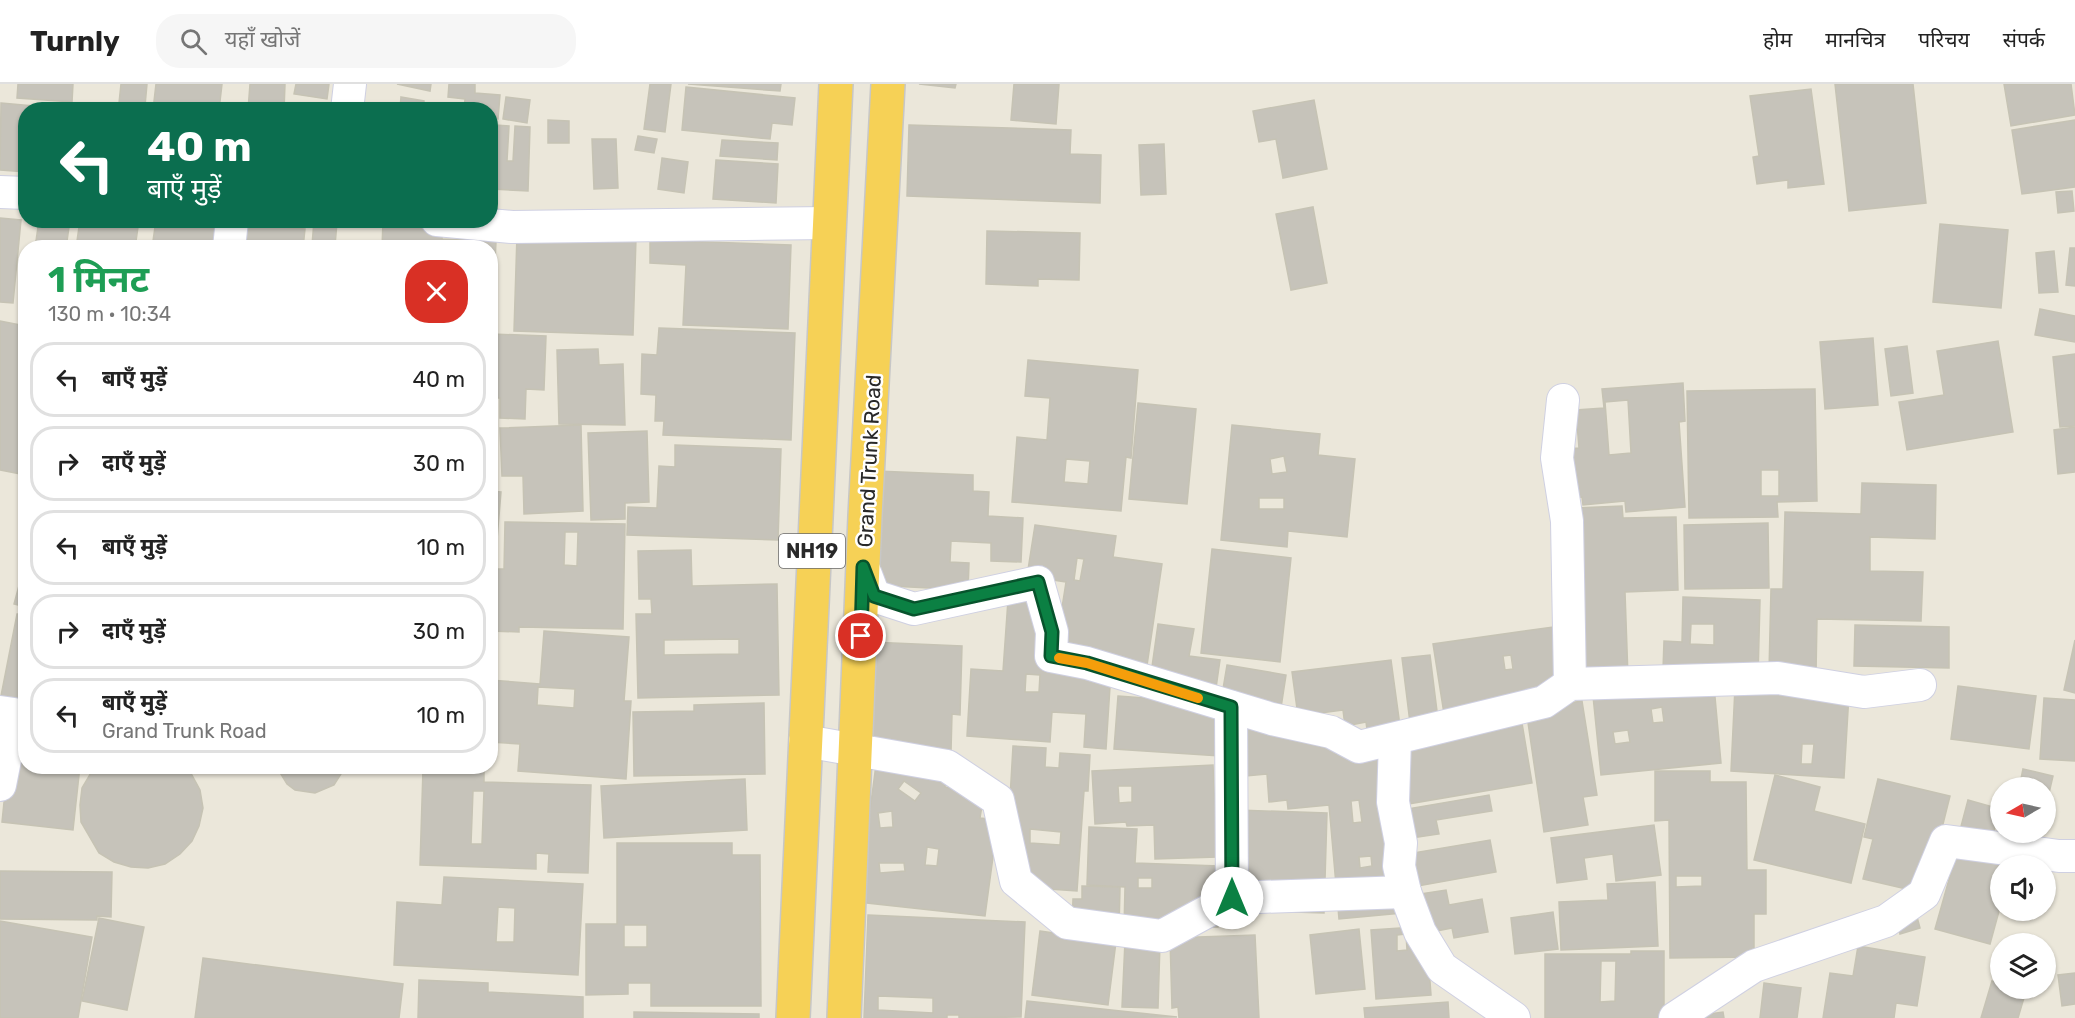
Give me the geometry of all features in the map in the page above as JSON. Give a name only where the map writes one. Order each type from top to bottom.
[{"type":"highway","name":"NH19","points":[[793,1018],[836,84]]},
{"type":"highway","name":"Grand Trunk Road","points":[[844,1018],[863,567],[888,84]]},
{"type":"street","points":[[348,102],[350,84]]},
{"type":"street","points":[[0,192],[18,193]]},
{"type":"street","points":[[498,226],[829,223]]},
{"type":"street","points":[[1563,400],[1557,458],[1567,521],[1570,684]]},
{"type":"street","points":[[863,567],[874,596],[914,609],[1038,582],[1052,632],[1051,656],[1087,663],[1231,707],[1331,732],[1359,747],[1544,702],[1570,684],[1778,678],[1864,692],[1920,685]]},
{"type":"street","points":[[1231,707],[1232,898]]},
{"type":"street","points":[[0,712],[14,714],[0,785]]},
{"type":"street","points":[[1395,740],[1393,802],[1401,843],[1399,866],[1405,892],[1420,932],[1442,968],[1514,1018]]},
{"type":"street","points":[[805,741],[947,766],[998,800],[1016,881],[1067,923],[1161,936],[1232,898],[1405,892]]},
{"type":"street","points":[[1675,1018],[1754,966],[1886,921],[1924,894],[1946,841],[2058,856],[2075,856]]},
{"type":"building","points":[[18,84],[73,84],[72,102],[17,98]]},
{"type":"building","points":[[121,84],[147,84],[145,102],[119,102]]},
{"type":"building","points":[[156,84],[222,84],[220,102],[154,102]]},
{"type":"building","points":[[250,84],[285,84],[284,102],[249,102]]},
{"type":"building","points":[[296,84],[329,84],[327,99],[294,94]]},
{"type":"building","points":[[397,84],[431,84],[430,91]]},
{"type":"building","points":[[449,84],[475,84],[475,93],[500,95],[498,119],[498,102],[465,102],[465,99],[448,97]]},
{"type":"building","points":[[650,84],[671,84],[665,132],[644,129]]},
{"type":"building","points":[[688,84],[781,84],[780,91]]},
{"type":"building","points":[[919,84],[956,84],[955,88]]},
{"type":"building","points":[[1014,84],[1059,84],[1056,124],[1011,120]]},
{"type":"building","points":[[1835,84],[1913,84],[1926,203],[1849,211]]},
{"type":"building","points":[[2004,84],[2071,84],[2075,115],[2011,126]]},
{"type":"building","points":[[686,87],[795,98],[792,125],[772,123],[770,139],[682,130]]},
{"type":"building","points":[[1811,89],[1824,184],[1788,188],[1788,180],[1757,184],[1753,157],[1759,156],[1750,96]]},
{"type":"building","points":[[401,97],[424,101],[424,102],[401,102]]},
{"type":"building","points":[[506,97],[530,100],[527,123],[503,119]]},
{"type":"building","points":[[1314,100],[1327,169],[1283,178],[1276,139],[1259,142],[1253,111]]},
{"type":"building","points":[[1,103],[18,105],[18,171],[0,170]]},
{"type":"building","points":[[548,120],[569,121],[569,143],[548,143]]},
{"type":"building","points":[[2075,120],[2075,187],[2022,194],[2012,130]]},
{"type":"building","points":[[498,125],[509,126],[507,161],[513,161],[515,126],[530,127],[528,191],[498,189]]},
{"type":"building","points":[[909,125],[1071,130],[1070,154],[1101,155],[1100,203],[907,196]]},
{"type":"building","points":[[638,136],[657,139],[654,153],[635,150]]},
{"type":"building","points":[[592,139],[616,139],[618,188],[594,189]]},
{"type":"building","points":[[722,140],[778,143],[777,160],[720,156]]},
{"type":"building","points":[[1164,144],[1166,194],[1141,195],[1139,145]]},
{"type":"building","points":[[662,158],[688,162],[684,193],[658,189]]},
{"type":"building","points":[[716,160],[778,164],[776,203],[713,199]]},
{"type":"building","points":[[2072,191],[2074,211],[2058,213],[2056,192]]},
{"type":"building","points":[[1313,207],[1327,283],[1291,290],[1276,214]]},
{"type":"building","points":[[0,218],[18,220],[18,228],[20,228],[13,303],[0,302]]},
{"type":"building","points":[[1940,224],[2008,230],[2001,308],[1933,302]]},
{"type":"building","points":[[38,228],[69,228],[67,240],[36,240]]},
{"type":"building","points":[[79,228],[138,228],[136,240],[77,240]]},
{"type":"building","points":[[155,228],[221,228],[219,240],[153,240]]},
{"type":"building","points":[[233,228],[305,229],[304,240],[232,240]]},
{"type":"building","points":[[313,228],[336,228],[336,240],[312,240]]},
{"type":"building","points":[[383,228],[443,228],[442,239],[469,240],[382,240]]},
{"type":"building","points":[[987,231],[1080,233],[1079,280],[1038,279],[1038,286],[986,284]]},
{"type":"building","points":[[517,235],[636,238],[633,335],[514,331]]},
{"type":"building","points":[[650,240],[791,245],[788,329],[683,325],[686,265],[650,263]]},
{"type":"building","points":[[2070,248],[2075,248],[2075,286],[2066,285]]},
{"type":"building","points":[[2054,251],[2058,292],[2039,293],[2036,253]]},
{"type":"building","points":[[2040,309],[2075,316],[2075,342],[2035,335]]},
{"type":"building","points":[[0,321],[18,324],[18,473],[0,470]]},
{"type":"building","points":[[659,328],[795,333],[791,440],[663,435],[664,421],[655,421],[656,395],[641,394],[642,354],[657,355]]},
{"type":"building","points":[[498,334],[546,336],[544,390],[526,389],[525,419],[500,418],[500,398],[498,398]]},
{"type":"building","points":[[1873,338],[1878,405],[1825,409],[1820,342]]},
{"type":"building","points":[[1998,341],[2013,432],[1907,450],[1899,402],[1944,395],[1937,351]]},
{"type":"building","points":[[1907,346],[1913,393],[1891,396],[1885,349]]},
{"type":"building","points":[[598,349],[599,365],[623,364],[625,425],[559,424],[557,350]]},
{"type":"building","points":[[2075,354],[2075,426],[2060,427],[2053,357]]},
{"type":"building","points":[[1028,360],[1138,370],[1131,458],[1126,457],[1121,511],[1012,502],[1017,437],[1047,440],[1050,398],[1025,396]],"holes":[[[1066,459],[1090,461],[1088,484],[1064,482]]]},
{"type":"building","points":[[1683,383],[1685,421],[1679,422],[1685,507],[1626,512],[1625,501],[1583,505],[1582,497],[1565,498],[1562,449],[1579,448],[1576,410],[1604,408],[1602,389]],"holes":[[[1628,400],[1631,453],[1609,455],[1605,402]]]},
{"type":"building","points":[[1815,389],[1817,501],[1777,502],[1778,517],[1689,518],[1687,391]],"holes":[[[1761,470],[1779,470],[1779,496],[1761,496]]]},
{"type":"building","points":[[1138,403],[1196,409],[1187,504],[1129,499]]},
{"type":"building","points":[[581,425],[583,511],[524,514],[523,476],[502,476],[500,428]]},
{"type":"building","points":[[1232,425],[1320,434],[1318,455],[1355,459],[1347,537],[1288,531],[1287,547],[1221,540]],"holes":[[[1284,456],[1287,472],[1272,474],[1270,459]],[[1259,498],[1284,498],[1284,509],[1259,509]]]},
{"type":"building","points":[[2075,427],[2075,472],[2058,474],[2054,430]]},
{"type":"building","points":[[647,431],[649,502],[625,503],[625,519],[591,520],[588,433]]},
{"type":"building","points":[[675,445],[781,449],[778,540],[627,535],[628,507],[657,508],[659,466],[675,467]]},
{"type":"building","points":[[876,471],[973,475],[973,491],[989,492],[988,516],[1023,518],[1021,562],[991,561],[991,543],[951,541],[950,562],[969,563],[968,590],[871,585]]},
{"type":"building","points":[[1862,483],[1936,485],[1935,539],[1870,537],[1870,571],[1923,572],[1921,621],[1817,619],[1816,673],[1769,672],[1771,589],[1783,589],[1785,512],[1861,514]]},
{"type":"building","points":[[498,492],[501,492],[498,528]]},
{"type":"building","points":[[1622,506],[1623,518],[1676,517],[1678,590],[1625,592],[1628,677],[1575,678],[1575,508]]},
{"type":"building","points":[[505,522],[625,524],[623,629],[519,627],[519,632],[498,631],[498,569],[504,569]],"holes":[[[565,532],[578,532],[577,566],[564,565]]]},
{"type":"building","points":[[1768,523],[1769,588],[1685,589],[1684,525]]},
{"type":"building","points":[[1035,525],[1116,536],[1113,557],[1162,564],[1146,672],[1055,653],[1066,582],[1027,576]],"holes":[[[1077,558],[1084,559],[1080,581],[1074,580]]]},
{"type":"building","points":[[1212,549],[1291,558],[1280,662],[1201,653]]},
{"type":"building","points":[[691,550],[692,586],[777,584],[779,695],[638,698],[636,614],[652,614],[651,599],[639,599],[638,551]],"holes":[[[739,639],[739,654],[664,655],[664,640]]]},
{"type":"building","points":[[18,589],[18,605],[14,604]]},
{"type":"building","points":[[1683,597],[1760,600],[1758,677],[1663,670],[1664,641],[1682,642]],"holes":[[[1691,624],[1714,624],[1714,645],[1690,644]]]},
{"type":"building","points":[[1008,600],[1046,603],[1043,667],[1111,671],[1106,749],[1084,747],[1086,714],[1052,712],[1050,742],[967,736],[971,669],[1003,671]],"holes":[[[1026,674],[1040,675],[1039,692],[1025,692]]]},
{"type":"building","points":[[17,614],[18,614],[18,700],[1,696]]},
{"type":"building","points":[[1158,624],[1194,629],[1189,656],[1220,660],[1215,695],[1150,681]]},
{"type":"building","points":[[1855,625],[1949,627],[1949,668],[1854,666]]},
{"type":"building","points":[[1553,627],[1562,688],[1445,720],[1433,644]],"holes":[[[1511,655],[1513,669],[1505,670],[1503,656]]]},
{"type":"building","points":[[544,631],[629,637],[624,701],[631,701],[626,779],[518,771],[520,744],[498,743],[498,681],[540,684]],"holes":[[[538,687],[575,689],[574,708],[537,705]]]},
{"type":"building","points":[[2075,640],[2075,693],[2064,690]]},
{"type":"building","points":[[870,642],[962,646],[960,715],[952,714],[951,752],[867,750]]},
{"type":"building","points":[[1430,655],[1439,727],[1411,731],[1402,658]]},
{"type":"building","points":[[1391,660],[1401,733],[1368,737],[1366,722],[1345,726],[1343,710],[1298,716],[1292,672]]},
{"type":"building","points":[[1227,665],[1286,675],[1280,714],[1221,701]]},
{"type":"building","points":[[1713,675],[1721,763],[1601,775],[1592,686]],"holes":[[[1662,707],[1664,722],[1653,723],[1651,709]],[[1628,730],[1630,742],[1615,744],[1613,732]]]},
{"type":"building","points":[[1958,686],[2036,696],[2029,749],[1951,739]]},
{"type":"building","points":[[1735,687],[1849,694],[1844,778],[1731,771]],"holes":[[[1802,744],[1814,744],[1812,764],[1801,764]]]},
{"type":"building","points":[[1118,696],[1224,704],[1220,756],[1114,749]]},
{"type":"building","points":[[2044,698],[2075,700],[2075,761],[2040,759]]},
{"type":"building","points":[[1582,701],[1597,795],[1583,797],[1588,825],[1544,832],[1526,709]]},
{"type":"building","points":[[764,703],[765,774],[634,776],[633,712],[694,711],[694,705]]},
{"type":"building","points":[[1521,717],[1532,783],[1402,805],[1399,743]]},
{"type":"building","points":[[1296,723],[1334,736],[1336,754],[1386,749],[1402,913],[1339,919],[1329,805],[1288,809],[1287,800],[1269,802],[1267,774],[1235,777],[1230,728]],"holes":[[[1359,800],[1362,822],[1353,823],[1351,801]],[[1371,856],[1372,866],[1360,868],[1359,857]]]},
{"type":"building","points":[[1013,746],[1046,748],[1045,767],[1059,768],[1060,753],[1090,755],[1088,791],[1084,791],[1077,891],[1005,886]],"holes":[[[1030,829],[1061,832],[1060,845],[1030,843]]]},
{"type":"building","points":[[877,757],[948,766],[945,787],[984,793],[980,818],[998,820],[985,916],[858,902]],"holes":[[[904,781],[921,793],[915,801],[898,789]],[[892,811],[893,827],[880,828],[878,813]],[[927,847],[939,849],[937,866],[925,865]],[[879,863],[904,863],[905,871],[880,873]]]},
{"type":"building","points":[[1213,765],[1217,857],[1155,859],[1154,825],[1127,826],[1126,822],[1095,824],[1092,771]],"holes":[[[1118,786],[1132,786],[1132,802],[1119,803]]]},
{"type":"building","points":[[2023,769],[2053,776],[2053,777],[2021,777]]},
{"type":"building","points":[[1655,771],[1710,771],[1710,782],[1746,782],[1747,870],[1766,870],[1766,914],[1754,914],[1754,957],[1670,958],[1669,820],[1655,821]],"holes":[[[1676,876],[1702,876],[1702,886],[1676,887]]]},
{"type":"building","points":[[7,773],[79,774],[73,830],[2,822]]},
{"type":"building","points":[[90,774],[191,774],[200,790],[203,808],[199,826],[192,841],[180,854],[165,864],[148,868],[131,867],[114,862],[99,853],[81,822],[82,788]]},
{"type":"building","points":[[281,774],[341,774],[334,785],[315,793],[295,790],[287,784]]},
{"type":"building","points":[[423,774],[484,774],[484,782],[591,785],[588,873],[548,872],[549,854],[536,853],[536,869],[420,865]],"holes":[[[473,791],[484,791],[482,844],[471,844]]]},
{"type":"building","points":[[1775,775],[1820,787],[1814,811],[1865,824],[1851,883],[1754,860]]},
{"type":"building","points":[[745,779],[747,830],[604,838],[601,786]]},
{"type":"building","points":[[1878,779],[1950,796],[1929,880],[1919,892],[1863,879],[1873,839],[1864,837]]},
{"type":"building","points":[[1489,795],[1492,811],[1436,820],[1439,834],[1412,838],[1407,809]]},
{"type":"building","points":[[1968,800],[1990,806],[1990,842],[1959,834]]},
{"type":"building","points":[[1237,810],[1327,813],[1324,913],[1234,910]]},
{"type":"building","points":[[1654,825],[1661,875],[1616,881],[1613,854],[1584,858],[1587,879],[1557,883],[1551,838]]},
{"type":"building","points":[[1089,827],[1137,829],[1135,863],[1219,866],[1218,927],[1124,929],[1125,887],[1087,885]],"holes":[[[1138,878],[1152,878],[1152,888],[1138,888]]]},
{"type":"building","points":[[1490,840],[1496,872],[1407,888],[1401,855]]},
{"type":"building","points":[[617,843],[732,843],[732,855],[760,855],[761,1006],[651,1006],[651,983],[628,983],[628,994],[586,995],[586,924],[617,924]],"holes":[[[624,925],[647,925],[647,947],[624,947]]]},
{"type":"building","points":[[1958,848],[1990,859],[1990,921],[1996,921],[1993,933],[1990,933],[1990,944],[1935,929]]},
{"type":"building","points":[[0,871],[112,872],[111,917],[97,916],[97,920],[0,919]]},
{"type":"building","points":[[444,877],[583,884],[578,975],[394,965],[397,902],[442,905]],"holes":[[[498,907],[515,908],[514,942],[496,942]]]},
{"type":"building","points":[[1655,882],[1658,946],[1561,950],[1559,902],[1608,900],[1607,884]]},
{"type":"building","points":[[1082,886],[1120,887],[1119,930],[1072,929],[1073,899],[1082,899]]},
{"type":"building","points":[[1446,890],[1449,905],[1482,899],[1488,932],[1454,938],[1452,928],[1421,934],[1413,895]]},
{"type":"building","points":[[1553,912],[1558,949],[1515,954],[1511,918]]},
{"type":"building","points":[[868,915],[1025,922],[1021,1017],[959,1018],[959,1015],[947,1015],[947,1018],[864,1018]],"holes":[[[878,996],[933,998],[933,1013],[878,1010]]]},
{"type":"building","points":[[1917,917],[1920,928],[1900,934],[1898,923]]},
{"type":"building","points":[[99,918],[144,927],[127,1010],[82,1001]]},
{"type":"building","points":[[0,921],[92,937],[78,1018],[0,1018]]},
{"type":"building","points":[[1415,927],[1428,955],[1431,995],[1376,999],[1371,930]],"holes":[[[1406,934],[1407,950],[1397,951],[1397,935]]]},
{"type":"building","points":[[1359,929],[1365,989],[1316,994],[1310,935]]},
{"type":"building","points":[[1040,931],[1116,942],[1108,1005],[1032,995]]},
{"type":"building","points":[[1255,935],[1259,1018],[1179,1018],[1178,1007],[1172,1008],[1170,938]]},
{"type":"building","points":[[1125,941],[1160,943],[1158,1008],[1122,1007]]},
{"type":"building","points":[[1858,946],[1925,957],[1917,1006],[1896,1003],[1894,1018],[1823,1018],[1830,973],[1853,976]]},
{"type":"building","points":[[1631,951],[1664,951],[1664,1018],[1545,1018],[1545,954],[1631,954]],"holes":[[[1601,961],[1616,961],[1615,1001],[1600,1002]]]},
{"type":"building","points":[[203,958],[403,984],[399,1018],[195,1018]]},
{"type":"building","points":[[2075,973],[2075,1004],[2062,1006],[2058,975]]},
{"type":"building","points":[[419,980],[488,983],[488,992],[583,997],[583,1018],[418,1018]]},
{"type":"building","points":[[1764,983],[1801,988],[1797,1018],[1760,1018]]},
{"type":"building","points":[[1990,988],[1990,999],[2024,999],[2018,1018],[1981,1018]]},
{"type":"building","points":[[1027,1001],[1177,1017],[1025,1018]]},
{"type":"building","points":[[1448,1002],[1449,1018],[1365,1018],[1364,1008]]},
{"type":"building","points":[[634,1012],[759,1014],[759,1018],[634,1018]]},
{"type":"building","points":[[1723,1012],[1724,1018],[1680,1018]]},
{"type":"slow traffic","points":[[1059,658],[1087,663],[1198,698]]},
{"type":"route","points":[[861,636],[863,567],[874,596],[914,609],[1038,582],[1052,632],[1051,656],[1087,663],[1231,707],[1232,898]]}]
